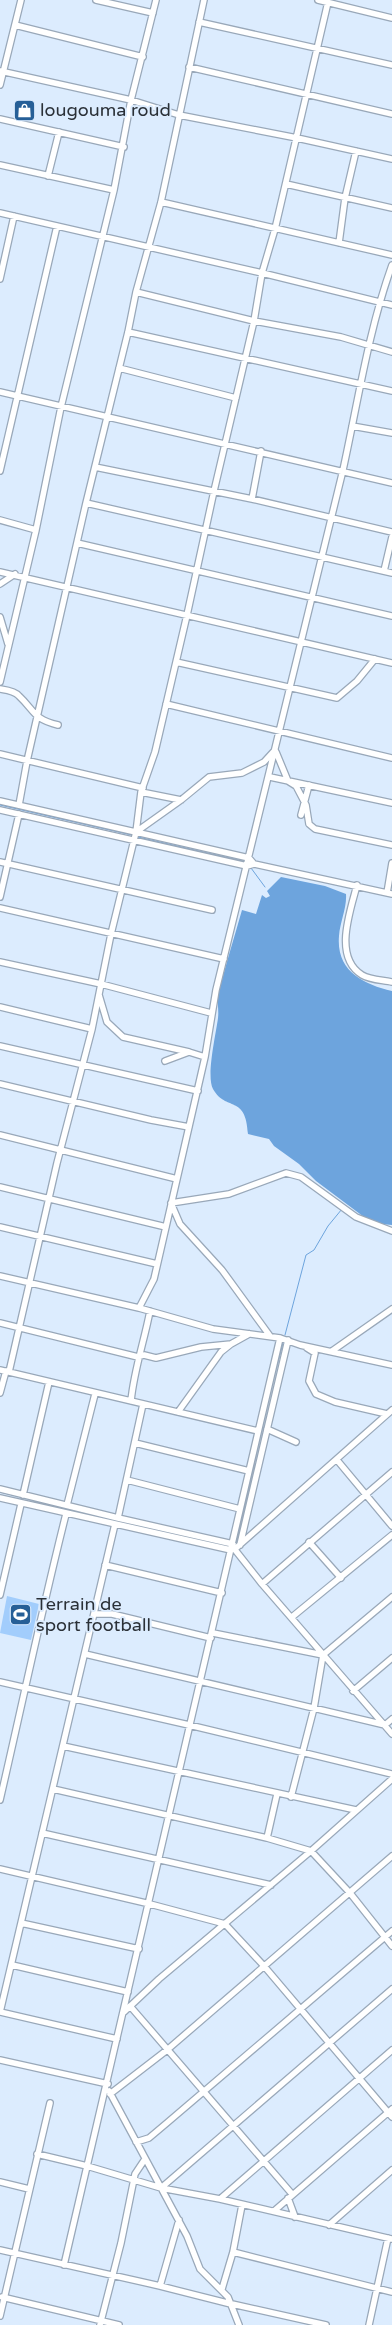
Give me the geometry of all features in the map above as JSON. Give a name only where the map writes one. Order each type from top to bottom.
[{"type":"street","points":[[0,85],[20,0]]},
{"type":"street","points":[[96,0],[153,14]]},
{"type":"street","points":[[0,682],[36,530],[61,407],[124,146],[131,100],[144,57],[156,0]]},
{"type":"street","points":[[19,806],[27,761],[86,503],[108,417],[136,292],[161,202],[204,0]]},
{"type":"street","points":[[318,0],[392,18]]},
{"type":"street","points":[[0,1393],[5,1371],[20,1328],[61,1149],[92,1029],[111,934],[134,836],[142,790],[155,752],[188,615],[205,529],[254,321],[262,273],[286,184],[328,2]]},
{"type":"street","points":[[199,22],[392,66]]},
{"type":"street","points":[[15,25],[144,57]]},
{"type":"street","points":[[189,67],[392,114]]},
{"type":"street","points":[[2,72],[131,100],[178,115],[297,138],[392,160]]},
{"type":"street","points":[[0,119],[124,146]]},
{"type":"street","points":[[48,176],[59,132]]},
{"type":"street","points":[[339,243],[345,198],[356,151]]},
{"type":"street","points":[[0,165],[114,190]]},
{"type":"street","points":[[286,184],[392,208]]},
{"type":"street","points":[[161,202],[392,255]]},
{"type":"street","points":[[0,213],[392,305]]},
{"type":"street","points":[[0,279],[14,216]]},
{"type":"street","points":[[0,471],[57,226]]},
{"type":"street","points":[[139,1308],[153,1281],[198,1091],[224,959],[281,732],[343,470],[379,302],[392,265]]},
{"type":"street","points":[[136,292],[254,321],[341,337],[392,352]]},
{"type":"street","points":[[128,332],[392,391]]},
{"type":"street","points":[[119,368],[236,398]]},
{"type":"street","points":[[0,392],[343,470],[392,483]]},
{"type":"street","points":[[352,426],[392,433]]},
{"type":"street","points":[[252,499],[261,452]]},
{"type":"street","points":[[95,467],[252,499],[330,519],[392,532]]},
{"type":"street","points":[[86,503],[392,573]]},
{"type":"street","points":[[0,520],[36,530]]},
{"type":"street","points":[[384,571],[392,537]]},
{"type":"street","points":[[77,544],[392,616]]},
{"type":"street","points":[[0,572],[25,576],[67,589],[188,615],[392,663]]},
{"type":"street","points":[[0,584],[15,574]]},
{"type":"street","points":[[0,617],[8,646]]},
{"type":"street","points":[[176,662],[337,698],[356,681],[375,659]]},
{"type":"street","points":[[0,689],[18,694],[31,712],[46,722],[58,725]]},
{"type":"street","points":[[166,704],[392,758]]},
{"type":"street","points":[[276,751],[288,780],[296,786],[305,803],[309,824],[316,829],[392,844]]},
{"type":"street","points":[[134,836],[209,777],[242,773],[264,762],[276,751]]},
{"type":"street","points":[[0,754],[181,800]]},
{"type":"street","points":[[270,777],[392,802]]},
{"type":"street","points":[[302,815],[309,785]]},
{"type":"street","points":[[0,801],[247,866],[254,864],[390,894],[392,863]]},
{"type":"street","points":[[0,810],[249,858],[254,864]]},
{"type":"street","points":[[0,897],[19,814]]},
{"type":"street","points":[[0,862],[212,910]]},
{"type":"street","points":[[357,886],[348,921],[346,948],[352,967],[364,976],[392,982]]},
{"type":"street","points":[[0,908],[224,959]]},
{"type":"street","points":[[0,962],[101,984],[212,1013]]},
{"type":"street","points":[[99,993],[106,1022],[123,1037],[205,1057]]},
{"type":"street","points":[[0,1008],[92,1029]]},
{"type":"street","points":[[0,1046],[198,1091]]},
{"type":"street","points":[[164,1061],[189,1052]]},
{"type":"street","points":[[0,1084],[189,1127]]},
{"type":"street","points":[[0,1135],[177,1179]]},
{"type":"street","points":[[171,1203],[229,1194],[286,1173],[301,1176],[356,1217],[392,1231]]},
{"type":"street","points":[[0,1187],[166,1227]]},
{"type":"street","points":[[171,1203],[180,1224],[222,1270],[270,1336]]},
{"type":"street","points":[[0,1227],[157,1264]]},
{"type":"street","points":[[0,1276],[139,1308],[213,1329],[280,1338],[302,1345],[392,1365]]},
{"type":"street","points":[[332,1351],[392,1309]]},
{"type":"street","points":[[130,1401],[134,1373],[150,1311]]},
{"type":"street","points":[[0,1323],[138,1357],[144,1354],[156,1358],[201,1347],[231,1344]]},
{"type":"street","points":[[178,1412],[221,1352],[231,1344],[251,1334]]},
{"type":"street","points":[[64,2265],[150,1904],[189,1725],[233,1547],[240,1509],[280,1338]]},
{"type":"street","points":[[240,1544],[288,1340]]},
{"type":"street","points":[[302,1345],[315,1353],[309,1381],[316,1394],[335,1402],[341,1401],[390,1412]]},
{"type":"street","points":[[5,1371],[258,1431]]},
{"type":"street","points":[[23,1495],[50,1382]]},
{"type":"street","points":[[67,1505],[96,1394]]},
{"type":"street","points":[[117,2039],[0,2012],[127,1480],[143,1404]]},
{"type":"street","points":[[0,1498],[66,1514],[116,1521],[233,1547],[240,1544],[390,1412]]},
{"type":"street","points":[[267,1429],[296,1442]]},
{"type":"street","points":[[135,1443],[249,1471]]},
{"type":"street","points":[[337,1460],[392,1526]]},
{"type":"street","points":[[262,1584],[366,1494],[391,1475]]},
{"type":"street","points":[[127,1480],[240,1509]]},
{"type":"street","points":[[0,1489],[67,1505],[116,1521]]},
{"type":"street","points":[[0,1595],[21,1504]]},
{"type":"street","points":[[0,1800],[26,1688],[40,1615],[66,1514]]},
{"type":"street","points":[[292,1617],[392,1535]]},
{"type":"street","points":[[310,1542],[341,1578]]},
{"type":"street","points":[[233,1547],[262,1584],[392,1734]]},
{"type":"street","points":[[106,1565],[222,1593]]},
{"type":"street","points":[[291,1797],[314,1708],[323,1655],[392,1597]]},
{"type":"street","points":[[95,1614],[112,1614],[212,1635],[323,1655]]},
{"type":"street","points":[[85,1654],[384,1725]]},
{"type":"street","points":[[353,1690],[392,1658]]},
{"type":"street","points":[[0,1682],[302,1751],[392,1774]]},
{"type":"street","points":[[384,1725],[392,1719]]},
{"type":"street","points":[[63,1746],[179,1773],[356,1810]]},
{"type":"street","points":[[123,2013],[159,1979],[311,1851],[392,1779]]},
{"type":"street","points":[[53,1789],[267,1838],[311,1851],[350,1893],[392,1946]]},
{"type":"street","points":[[267,1838],[277,1794]]},
{"type":"street","points":[[42,1833],[271,1885]]},
{"type":"street","points":[[110,2094],[167,2050],[392,1856]]},
{"type":"street","points":[[0,1868],[225,1924],[264,1966],[391,2113],[274,2211]]},
{"type":"street","points":[[21,1923],[139,1949]]},
{"type":"street","points":[[136,2142],[148,2138],[392,1931]]},
{"type":"street","points":[[12,1965],[128,1992]]},
{"type":"street","points":[[161,2188],[392,1989]]},
{"type":"street","points":[[130,2006],[263,2160],[290,2196],[295,2216]]},
{"type":"street","points":[[220,2199],[392,2050]]},
{"type":"street","points":[[0,2060],[108,2084]]},
{"type":"street","points":[[108,2084],[110,2094],[179,2220],[200,2268],[222,2289],[232,2304],[239,2325]]},
{"type":"street","points":[[0,2316],[2,2296],[50,2103]]},
{"type":"street","points":[[37,2154],[88,2166],[161,2188],[220,2199],[388,2238]]},
{"type":"street","points":[[100,2323],[135,2174],[145,2159]]},
{"type":"street","points":[[329,2225],[392,2170]]},
{"type":"street","points":[[0,2182],[29,2189]]},
{"type":"street","points":[[222,2289],[233,2252],[242,2205]]},
{"type":"street","points":[[160,2286],[179,2220]]},
{"type":"street","points":[[369,2325],[388,2238],[392,2231]]},
{"type":"street","points":[[0,2250],[326,2325]]},
{"type":"street","points":[[233,2252],[392,2292]]},
{"type":"street","points":[[2,2296],[100,2323],[118,2325]]},
{"type":"shaded area","points":[[281,877],[325,886],[346,894],[339,936],[339,948],[342,958],[347,967],[362,980],[392,991],[392,1225],[372,1223],[316,1181],[299,1164],[274,1146],[269,1139],[248,1134],[244,1113],[235,1105],[218,1096],[211,1083],[211,1065],[218,1018],[218,995],[242,910],[256,914],[262,895],[266,898],[270,896],[267,891]]},
{"type":"shaded area","name":"Terrain de sport football","points":[[7,1596],[39,1604],[31,1640],[0,1633]]},
{"type":"waterway","points":[[0,805],[132,835]]},
{"type":"waterway","points":[[138,837],[242,861]]},
{"type":"waterway","points":[[251,868],[265,887]]},
{"type":"waterway","points":[[285,1335],[306,1255],[314,1250],[328,1226],[342,1209]]},
{"type":"waterway","points":[[274,1376],[283,1343]]},
{"type":"waterway","points":[[237,1540],[264,1419]]},
{"type":"waterway","points":[[0,1492],[41,1502]]},
{"type":"waterway","points":[[210,1542],[228,1546]]},
{"type":"place","name":"lougouma roud","points":[[24,110]]},
{"type":"place","name":"Terrain de sport football","points":[[20,1614]]}]
